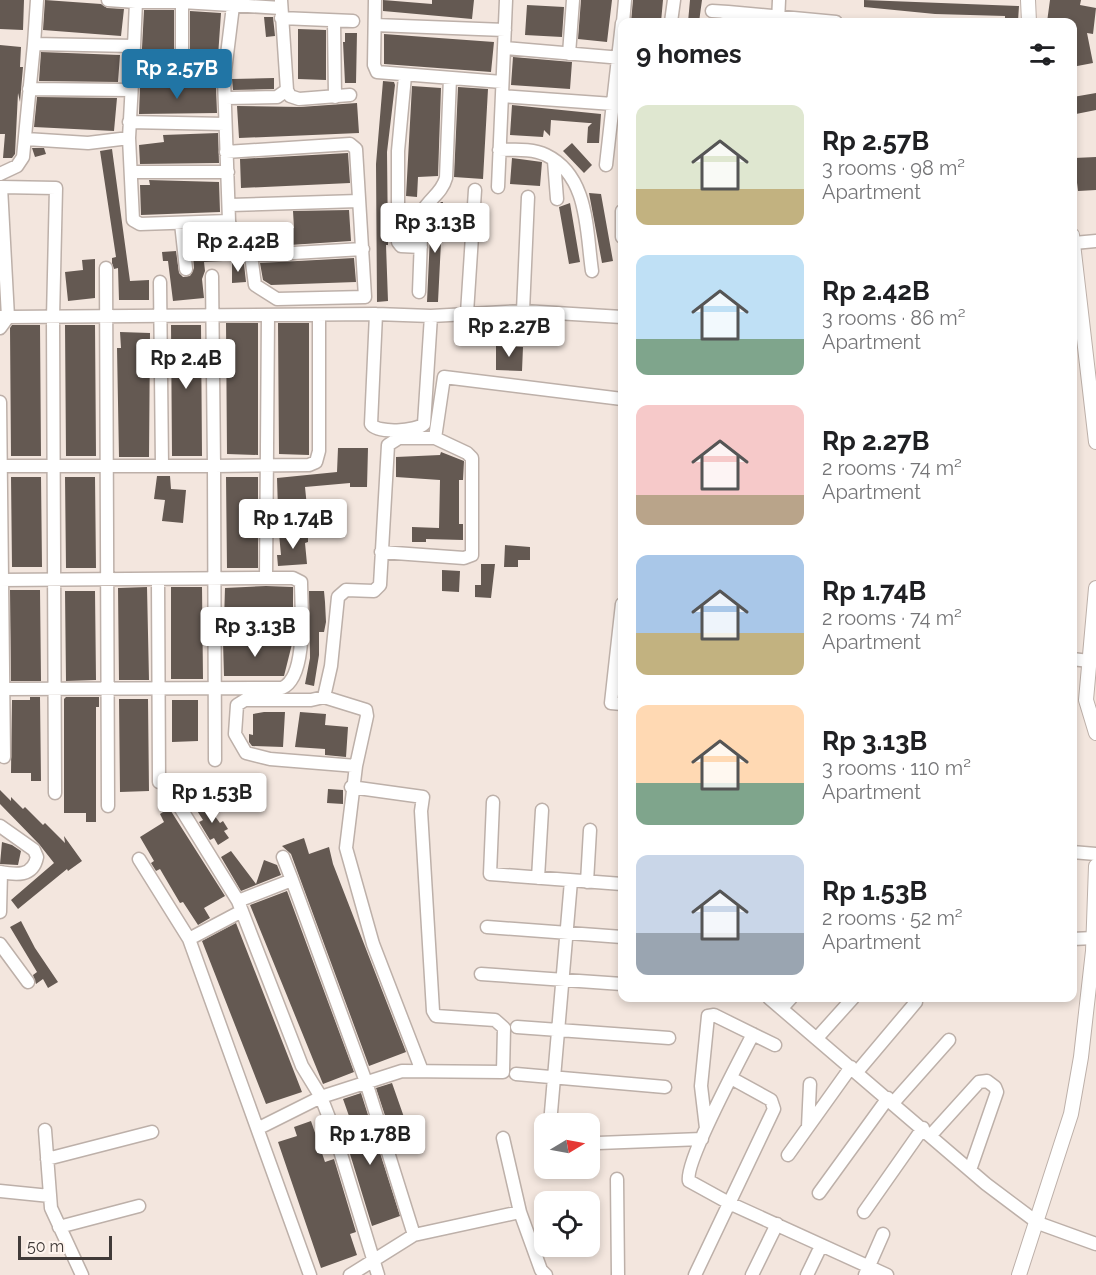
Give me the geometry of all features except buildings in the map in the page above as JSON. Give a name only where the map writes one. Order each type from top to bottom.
[{"type":"street","points":[[0,174],[21,162],[26,139],[37,0]]},
{"type":"street","points":[[108,0],[182,2],[281,9],[334,21],[353,21]]},
{"type":"street","points":[[375,0],[374,65],[377,72],[502,82]]},
{"type":"street","points":[[498,188],[506,0]]},
{"type":"street","points":[[623,18],[625,0]]},
{"type":"street","points":[[672,18],[674,0]]},
{"type":"street","points":[[778,18],[779,0]]},
{"type":"street","points":[[1028,0],[1029,18]]},
{"type":"street","points":[[569,54],[570,1]]},
{"type":"street","points":[[136,2],[129,122],[134,223],[229,222]]},
{"type":"street","points":[[182,2],[182,78]]},
{"type":"street","points":[[233,6],[224,80],[232,250],[238,255],[250,255],[363,249]]},
{"type":"street","points":[[281,9],[287,90],[290,96],[299,99],[350,95]]},
{"type":"street","points":[[712,11],[727,17],[744,18]]},
{"type":"street","points":[[334,21],[335,97]]},
{"type":"street","points":[[375,25],[505,30]]},
{"type":"street","points":[[34,45],[134,46]]},
{"type":"street","points":[[504,48],[618,58]]},
{"type":"street","points":[[132,75],[224,80]]},
{"type":"street","points":[[606,165],[618,75]]},
{"type":"street","points":[[405,76],[398,151],[399,244],[420,247]]},
{"type":"street","points":[[418,292],[423,209],[442,190],[446,178],[450,78]]},
{"type":"street","points":[[29,89],[131,90]]},
{"type":"street","points":[[225,98],[277,96],[287,90]]},
{"type":"street","points":[[502,96],[613,104]]},
{"type":"street","points":[[129,122],[225,124]]},
{"type":"street","points":[[26,139],[88,143],[129,138]]},
{"type":"street","points":[[226,152],[353,145],[367,294],[361,299],[288,300],[270,296],[255,285],[250,255]]},
{"type":"street","points":[[500,150],[532,151],[546,155],[578,186],[592,271]]},
{"type":"street","points":[[554,161],[557,200]]},
{"type":"street","points":[[132,172],[228,172]]},
{"type":"street","points":[[0,328],[4,317],[1,187],[56,189],[53,318],[55,794]]},
{"type":"street","points":[[467,313],[475,190]]},
{"type":"street","points":[[523,311],[528,197]]},
{"type":"street","points":[[230,204],[359,201]]},
{"type":"street","points":[[399,209],[423,209]]},
{"type":"street","points":[[182,223],[186,269]]},
{"type":"street","points":[[1077,245],[1096,242]]},
{"type":"street","points":[[106,268],[108,806]]},
{"type":"street","points":[[1077,269],[1090,343],[1096,442]]},
{"type":"street","points":[[212,276],[215,760]]},
{"type":"street","points":[[160,282],[162,466]]},
{"type":"street","points":[[4,317],[162,318],[213,315],[376,314],[431,316],[523,311],[618,317]]},
{"type":"street","points":[[376,314],[371,424],[380,429],[418,428],[424,424],[431,316]]},
{"type":"street","points":[[266,578],[268,315]]},
{"type":"street","points":[[0,466],[267,466],[315,463],[318,458],[319,315]]},
{"type":"street","points":[[435,438],[444,377],[618,399]]},
{"type":"street","points":[[0,402],[0,689],[3,757]]},
{"type":"street","points":[[324,697],[331,666],[338,597],[346,590],[377,590],[388,445],[399,438],[435,438],[467,453],[472,458],[472,555],[464,558],[381,552]]},
{"type":"street","points":[[267,526],[307,526]]},
{"type":"street","points":[[0,580],[300,579],[302,636],[298,661],[287,686],[0,689]]},
{"type":"street","points":[[158,580],[159,782]]},
{"type":"street","points":[[1096,588],[1086,700],[1096,733]]},
{"type":"street","points":[[215,631],[302,636]]},
{"type":"street","points":[[618,640],[611,703],[618,704]]},
{"type":"street","points":[[1077,660],[1089,661]]},
{"type":"street","points":[[356,766],[254,756],[246,753],[238,743],[235,721],[237,705],[242,701],[312,700],[324,697],[366,710],[367,716],[356,766],[351,786],[346,848],[373,944],[422,1071]]},
{"type":"street","points":[[259,1128],[321,1097],[402,1071],[503,1072],[504,1028],[495,1020],[436,1016],[433,1011],[429,994],[421,811],[423,797],[351,786]]},
{"type":"street","points":[[493,802],[490,874],[618,884]]},
{"type":"street","points":[[178,804],[240,906],[302,1066],[321,1097],[333,1128],[378,1275]]},
{"type":"street","points":[[538,878],[542,810]]},
{"type":"street","points":[[0,826],[34,850],[37,857],[35,864],[24,874],[17,876],[1,872],[0,912]]},
{"type":"street","points":[[587,882],[590,830]]},
{"type":"street","points":[[1077,852],[1096,854]]},
{"type":"street","points":[[283,857],[366,1082],[414,1235]]},
{"type":"street","points":[[139,859],[189,939],[259,1128],[310,1275]]},
{"type":"street","points":[[1019,1275],[1038,1223],[1071,1114],[1081,1057],[1094,947],[1096,866]]},
{"type":"street","points":[[189,939],[240,906],[292,880]]},
{"type":"street","points":[[551,1113],[571,881]]},
{"type":"street","points":[[488,927],[618,937]]},
{"type":"street","points":[[1077,941],[1094,947]]},
{"type":"street","points":[[0,944],[28,982]]},
{"type":"street","points":[[482,974],[618,984]]},
{"type":"street","points":[[774,1002],[970,1170],[1038,1223],[1094,1245]]},
{"type":"street","points":[[782,1008],[787,1002]]},
{"type":"street","points":[[818,1038],[850,1002]]},
{"type":"street","points":[[788,1155],[854,1069],[916,1002]]},
{"type":"street","points":[[704,1134],[701,1086],[706,1018],[714,1015],[775,1045]]},
{"type":"street","points":[[518,1027],[669,1038]]},
{"type":"street","points":[[753,1034],[704,1134],[688,1174],[689,1181],[867,1271],[887,1275]]},
{"type":"street","points":[[819,1193],[891,1101],[949,1040]]},
{"type":"street","points":[[516,1074],[665,1087]]},
{"type":"street","points":[[695,1275],[774,1106],[771,1100],[731,1078]]},
{"type":"street","points":[[864,1212],[927,1132],[980,1082],[987,1081],[995,1087],[997,1092],[970,1170]]},
{"type":"street","points":[[808,1127],[810,1084]]},
{"type":"street","points":[[45,1130],[51,1208],[82,1275]]},
{"type":"street","points":[[47,1159],[152,1132]]},
{"type":"street","points":[[600,1143],[704,1134]]},
{"type":"street","points":[[503,1138],[520,1212],[541,1270],[546,1275]]},
{"type":"street","points":[[616,1179],[618,1275]]},
{"type":"street","points":[[0,1191],[50,1196]]},
{"type":"street","points":[[59,1227],[139,1206]]},
{"type":"street","points":[[350,1275],[414,1235],[520,1212]]},
{"type":"street","points":[[752,1275],[777,1224]]},
{"type":"street","points":[[867,1271],[883,1234]]},
{"type":"street","points":[[807,1275],[821,1246]]}]
